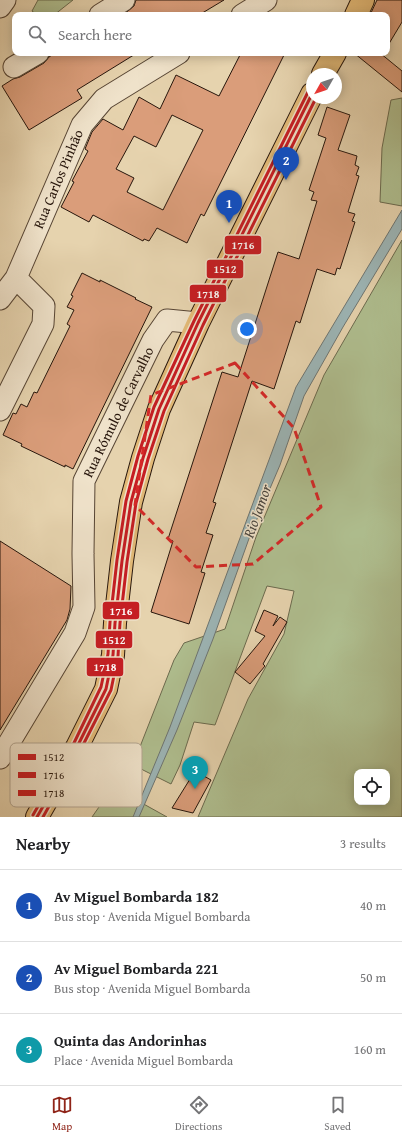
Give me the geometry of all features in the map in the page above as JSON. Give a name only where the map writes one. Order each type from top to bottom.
[{"type":"main road","points":[[346,12],[351,0]]},
{"type":"main road","points":[[357,12],[363,0]]},
{"type":"main road","points":[[324,68],[329,56]]},
{"type":"main road","points":[[326,68],[333,56]]},
{"type":"main road","points":[[79,743],[101,700],[110,675],[128,522],[136,481],[159,409],[198,322],[307,104]]},
{"type":"main road","points":[[37,817],[43,807]]},
{"type":"street","points":[[0,7],[5,0]]},
{"type":"street","points":[[105,12],[124,0]]},
{"type":"street","points":[[247,12],[266,0]]},
{"type":"street","points":[[14,67],[33,56]]},
{"type":"street","name":"Rua Carlos Pinhão","points":[[0,299],[16,278],[82,125],[104,99],[175,56]]},
{"type":"street","points":[[0,410],[43,324],[44,306],[16,278]]},
{"type":"street","name":"Rua Rómulo de Carvalho","points":[[0,758],[75,633],[84,608],[84,481],[153,340],[167,320],[198,322]]},
{"type":"highlighted area","points":[[235,363],[294,428],[321,507],[253,564],[196,567],[135,505],[151,395]]},
{"type":"green space","points":[[38,0],[73,0],[58,12],[32,11]]},
{"type":"green space","points":[[402,98],[402,206],[380,202],[382,148],[391,100]]},
{"type":"green space","points":[[402,240],[402,817],[198,817],[248,699],[284,634],[294,591],[267,586],[215,725],[194,722],[180,765],[171,784],[142,769],[141,743],[174,660],[184,643],[225,629],[256,537],[324,375]]},
{"type":"green space","points":[[142,803],[167,817],[92,817],[99,807],[142,807]]},
{"type":"water","name":"Rio Jamor","points":[[402,210],[402,229],[343,327],[304,396],[280,465],[251,533],[213,639],[177,730],[139,817],[133,817],[137,807],[142,807],[142,795],[170,727],[296,387]]},
{"type":"building","points":[[136,0],[224,0],[204,12],[127,12],[134,6]]},
{"type":"building","points":[[377,0],[402,0],[402,22],[390,42],[390,12],[371,12]]},
{"type":"building","points":[[132,56],[77,90],[82,98],[29,130],[2,86],[44,63],[49,57]]},
{"type":"building","points":[[239,56],[284,56],[204,216],[201,214],[187,243],[157,228],[149,241],[144,239],[143,241],[93,215],[89,222],[61,207],[74,182],[72,181],[88,151],[85,149],[92,132],[103,119],[123,130],[139,97],[160,109],[176,75],[219,96]],"holes":[[[172,115],[203,130],[163,210],[127,192],[134,178],[116,169],[134,136],[156,147]]]},
{"type":"building","points":[[358,56],[384,56],[402,71],[402,92]]},
{"type":"building","points":[[327,107],[350,115],[338,150],[357,156],[355,165],[359,167],[356,175],[359,176],[348,212],[355,214],[352,221],[355,222],[340,269],[337,268],[335,275],[317,269],[300,323],[296,321],[274,389],[252,381],[213,502],[216,503],[206,533],[213,535],[201,572],[205,573],[189,624],[151,612],[173,541],[168,539],[222,372],[238,377],[278,252],[299,259],[317,201],[311,200],[314,192],[309,190],[326,138],[318,135]]},
{"type":"building","points":[[82,273],[100,282],[100,280],[152,307],[73,469],[65,465],[65,467],[21,446],[22,444],[3,435],[13,413],[16,414],[21,404],[27,407],[34,392],[37,393],[70,326],[67,324],[74,310],[67,307]]},
{"type":"building","points":[[0,541],[71,586],[70,609],[67,620],[0,730]]},
{"type":"building","points":[[264,610],[278,616],[273,626],[280,617],[287,622],[263,664],[265,666],[250,684],[235,672],[265,636],[255,631]]},
{"type":"building","points":[[195,771],[211,780],[193,813],[172,808]]},
{"type":"transit line","name":"1718","points":[[74,743],[101,687],[108,654],[117,560],[126,501],[138,456],[154,407],[194,321],[306,96]]},
{"type":"transit line","name":"1512","points":[[79,743],[106,689],[113,655],[122,561],[131,502],[159,409],[198,323],[307,104]]},
{"type":"transit line","name":"1716","points":[[84,743],[111,690],[118,656],[127,562],[136,503],[148,459],[164,411],[203,325],[313,104]]},
{"type":"transit line","name":"1718","points":[[33,815],[38,807]]},
{"type":"transit line","name":"1512","points":[[37,817],[43,807]]},
{"type":"transit line","name":"1716","points":[[43,817],[49,807]]},
{"type":"place","name":"Av Miguel Bombarda 221","points":[[286,180]]},
{"type":"place","name":"Av Miguel Bombarda 182","points":[[229,223]]},
{"type":"place","name":"Quinta das Andorinhas","points":[[195,789]]}]
